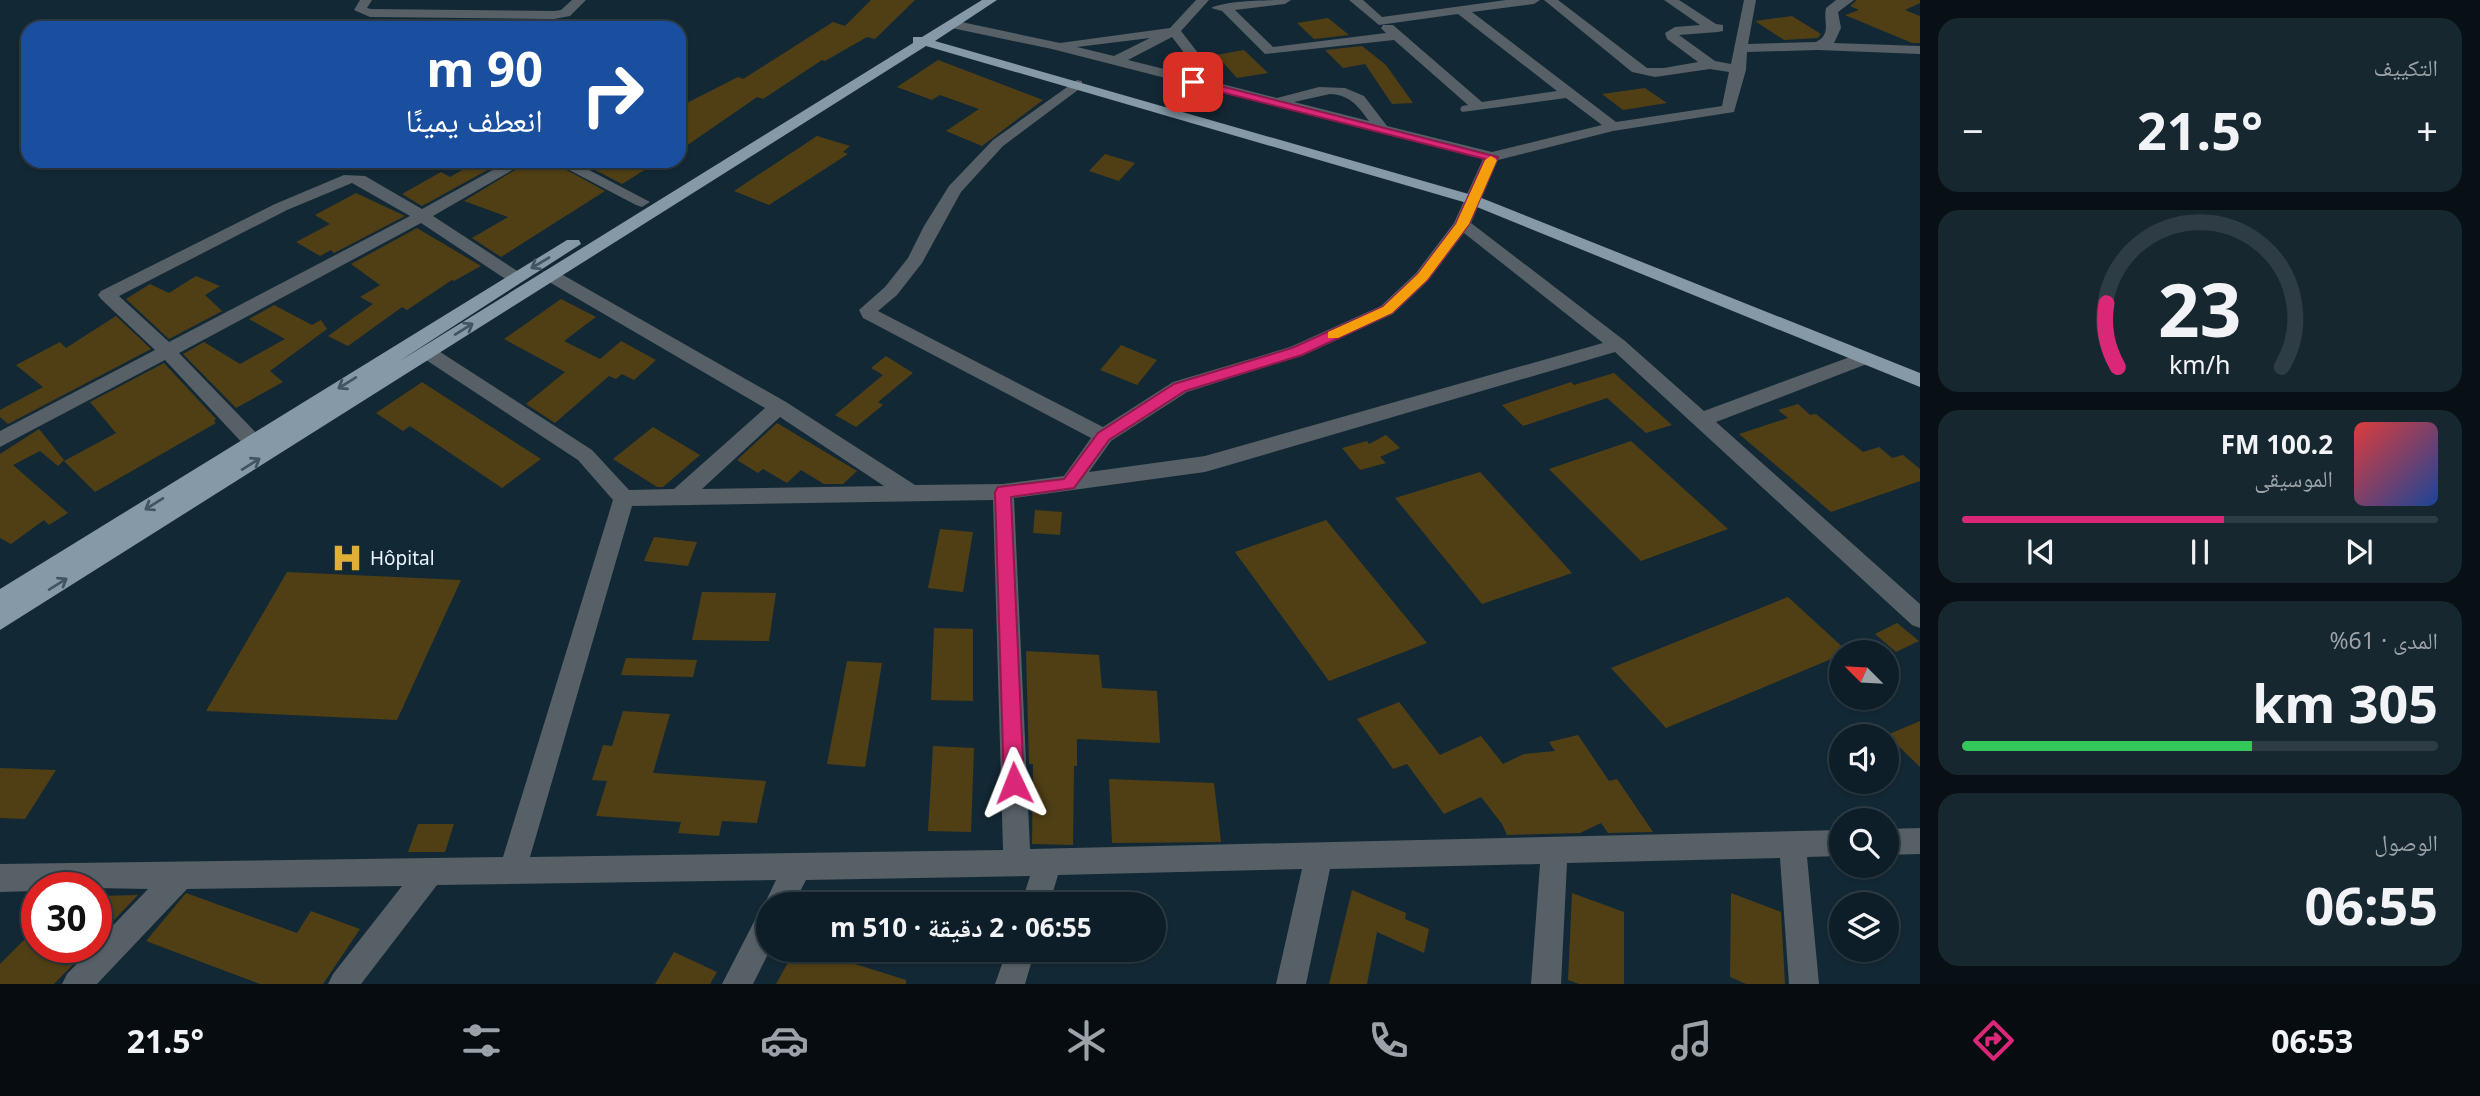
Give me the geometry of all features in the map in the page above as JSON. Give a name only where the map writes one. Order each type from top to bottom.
[{"type":"main road","points":[[0,620],[550,275],[918,40],[976,0]]},
{"type":"main road","points":[[0,601],[516,278],[918,40],[952,24],[991,0]]},
{"type":"main road","points":[[918,40],[1473,200],[1920,380]]},
{"type":"street","points":[[366,0],[360,10],[370,13],[554,15],[565,13],[580,0]]},
{"type":"street","points":[[1115,61],[1174,31],[1198,5],[1226,7],[1285,0]]},
{"type":"street","points":[[1354,0],[1479,107]]},
{"type":"street","points":[[1379,21],[1534,0]]},
{"type":"street","points":[[1550,0],[1637,69],[1655,74],[1711,65],[1739,70]]},
{"type":"street","points":[[1670,0],[1713,28]]},
{"type":"street","points":[[952,24],[1054,45],[1492,157],[1613,127],[1729,108],[1739,70],[1750,0]]},
{"type":"street","points":[[1818,46],[1828,41],[1834,28],[1830,11],[1849,0]]},
{"type":"street","points":[[1226,7],[1270,51],[1396,36]]},
{"type":"street","points":[[1461,10],[1613,127]]},
{"type":"street","points":[[1711,65],[1672,36],[1672,33],[1675,30],[1744,25]]},
{"type":"street","points":[[1054,45],[1174,31]]},
{"type":"street","points":[[1174,31],[1219,89]]},
{"type":"street","points":[[1741,48],[1818,46],[1920,50]]},
{"type":"street","points":[[1077,84],[999,144],[955,189],[916,259],[891,291],[868,310],[869,314],[957,361],[1104,436]]},
{"type":"street","points":[[1275,102],[1325,90],[1338,90],[1359,100],[1383,130]]},
{"type":"street","points":[[1463,109],[1569,93]]},
{"type":"street","points":[[1069,484],[1104,436],[1180,387],[1297,351],[1387,310],[1422,277],[1462,224],[1492,157]]},
{"type":"street","points":[[0,440],[508,168]]},
{"type":"street","points":[[574,168],[642,202]]},
{"type":"street","points":[[253,442],[167,351],[107,295],[281,207],[351,178],[422,216],[516,278]]},
{"type":"street","points":[[1462,224],[1618,345],[1920,618]]},
{"type":"street","points":[[550,275],[779,407],[911,493]]},
{"type":"street","points":[[427,352],[585,455],[624,498],[1003,492],[1205,464],[1618,345]]},
{"type":"street","points":[[1702,421],[1866,358]]},
{"type":"street","points":[[679,497],[779,407]]},
{"type":"street","points":[[1003,492],[1017,863]]},
{"type":"street","points":[[513,869],[624,498]]},
{"type":"street","points":[[1899,842],[1920,841]]},
{"type":"street","points":[[0,878],[1017,863],[1049,860],[1829,843]]},
{"type":"street","points":[[1792,844],[1804,984]]},
{"type":"street","points":[[1546,984],[1554,850]]},
{"type":"street","points":[[1291,984],[1319,856]]},
{"type":"street","points":[[1039,892],[1049,860]]},
{"type":"street","points":[[785,892],[799,865]]},
{"type":"street","points":[[343,984],[431,871]]},
{"type":"street","points":[[77,984],[181,875]]},
{"type":"street","points":[[737,984],[756,947]]},
{"type":"street","points":[[1010,984],[1017,962]]},
{"type":"building","points":[[871,0],[915,0],[875,39],[867,37],[825,61],[822,60],[763,99],[757,97],[686,146],[686,103],[738,77],[743,79],[833,22],[845,26]]},
{"type":"building","points":[[1857,0],[1920,0],[1920,3],[1905,10],[1920,16],[1920,43],[1912,43],[1845,15],[1859,10],[1850,6]]},
{"type":"building","points":[[1792,16],[1821,34],[1818,38],[1784,40],[1755,21]]},
{"type":"building","points":[[1328,18],[1349,35],[1314,39],[1297,23]]},
{"type":"building","points":[[1362,46],[1386,65],[1413,103],[1392,104],[1365,64],[1343,68],[1325,50]]},
{"type":"building","points":[[1244,50],[1268,73],[1237,78],[1216,55]]},
{"type":"building","points":[[938,60],[1043,100],[982,146],[946,131],[979,109],[940,95],[932,100],[897,87]]},
{"type":"building","points":[[1645,88],[1667,103],[1623,110],[1602,94]]},
{"type":"building","points":[[817,136],[850,146],[843,152],[848,154],[769,205],[734,191]]},
{"type":"building","points":[[1105,154],[1135,163],[1119,181],[1089,171]]},
{"type":"building","points":[[466,168],[491,168],[422,206],[402,194],[441,172],[450,177]]},
{"type":"building","points":[[518,168],[563,168],[605,191],[501,257],[472,238],[508,217],[464,201]]},
{"type":"building","points":[[591,168],[648,168],[622,184]]},
{"type":"building","points":[[356,193],[405,216],[334,253],[331,250],[320,256],[296,242],[330,224],[315,215]]},
{"type":"building","points":[[417,228],[481,266],[452,280],[407,310],[402,307],[348,346],[328,336],[373,304],[360,297],[380,285],[351,264]]},
{"type":"building","points":[[196,276],[220,286],[205,295],[222,311],[169,339],[126,299],[150,284],[169,293]]},
{"type":"building","points":[[561,299],[596,317],[564,341],[600,359],[621,341],[656,360],[634,380],[622,374],[616,379],[609,376],[555,423],[526,404],[565,372],[504,339]]},
{"type":"building","points":[[274,305],[312,325],[321,320],[327,329],[270,371],[283,382],[236,408],[183,354],[204,342],[240,364],[285,339],[249,319]]},
{"type":"building","points":[[116,316],[151,349],[8,424],[0,417],[0,410],[43,387],[16,365],[60,342],[66,348]]},
{"type":"building","points":[[1121,345],[1157,360],[1137,385],[1100,370]]},
{"type":"building","points":[[886,356],[913,373],[878,402],[883,405],[856,427],[835,415],[883,375],[871,368]]},
{"type":"building","points":[[164,363],[216,419],[216,423],[95,492],[64,461],[116,433],[90,402]]},
{"type":"building","points":[[1614,373],[1672,425],[1646,433],[1607,398],[1523,426],[1502,405],[1571,382],[1574,385]]},
{"type":"building","points":[[422,382],[541,459],[502,488],[410,426],[403,431],[376,413]]},
{"type":"building","points":[[1798,404],[1810,415],[1816,414],[1863,452],[1879,447],[1892,458],[1903,455],[1920,469],[1920,481],[1831,512],[1739,434],[1788,418],[1778,410]]},
{"type":"building","points":[[777,423],[857,471],[843,484],[824,484],[801,470],[787,483],[763,469],[758,473],[737,460]]},
{"type":"building","points":[[653,427],[700,455],[663,487],[657,487],[613,459]]},
{"type":"building","points":[[39,429],[64,460],[58,466],[40,451],[13,465],[68,513],[49,525],[44,520],[11,544],[0,538],[0,454]]},
{"type":"building","points":[[1386,435],[1400,448],[1380,457],[1386,463],[1360,470],[1342,448],[1367,441],[1369,444]]},
{"type":"building","points":[[1631,441],[1728,529],[1641,561],[1549,469]]},
{"type":"building","points":[[1480,472],[1572,573],[1482,604],[1395,498]]},
{"type":"building","points":[[1035,510],[1062,512],[1060,535],[1033,533]]},
{"type":"building","points":[[1326,520],[1427,643],[1329,681],[1235,552]]},
{"type":"building","points":[[940,529],[973,532],[963,592],[928,588]]},
{"type":"building","points":[[654,537],[697,542],[688,566],[644,561]]},
{"type":"building","points":[[287,572],[461,580],[397,720],[206,711]]},
{"type":"building","points":[[702,592],[776,593],[769,641],[692,640]]},
{"type":"building","points":[[1788,597],[1835,640],[1829,640],[1829,660],[1666,728],[1611,668]]},
{"type":"building","points":[[1897,623],[1919,641],[1899,651],[1899,640],[1882,640],[1875,634]]},
{"type":"building","points":[[934,628],[973,629],[973,701],[931,700]]},
{"type":"building","points":[[1026,651],[1099,655],[1102,688],[1157,691],[1160,743],[1077,739],[1073,845],[1032,844],[1033,764],[1029,764]]},
{"type":"building","points":[[626,658],[697,660],[693,677],[621,675]]},
{"type":"building","points":[[847,661],[882,663],[865,767],[827,764]]},
{"type":"building","points":[[1399,702],[1440,755],[1481,736],[1503,764],[1524,754],[1555,751],[1549,742],[1578,735],[1609,781],[1617,779],[1653,832],[1608,833],[1601,823],[1580,833],[1507,835],[1481,797],[1444,814],[1407,764],[1393,769],[1357,719]]},
{"type":"building","points":[[623,711],[670,714],[653,773],[766,781],[757,823],[722,821],[719,836],[678,833],[681,822],[596,816],[607,781],[592,780],[603,745],[612,746]]},
{"type":"building","points":[[1920,721],[1920,767],[1899,747],[1899,730]]},
{"type":"building","points":[[933,746],[974,748],[971,832],[928,831]]},
{"type":"building","points":[[0,768],[56,770],[25,819],[0,818]]},
{"type":"building","points":[[1109,779],[1214,783],[1221,842],[1112,843]]},
{"type":"building","points":[[418,824],[454,824],[445,852],[408,852]]},
{"type":"building","points":[[1352,890],[1406,913],[1405,919],[1429,929],[1424,953],[1377,932],[1367,984],[1329,984]]},
{"type":"building","points":[[186,893],[297,933],[311,911],[360,929],[323,984],[260,984],[146,941]]},
{"type":"building","points":[[1572,893],[1624,912],[1624,984],[1579,984],[1568,980]]},
{"type":"building","points":[[1731,893],[1781,912],[1785,984],[1746,984],[1730,977]]},
{"type":"building","points":[[138,895],[112,922],[112,896]]},
{"type":"building","points":[[21,943],[21,963],[74,963],[54,984],[0,984],[0,964]]},
{"type":"building","points":[[674,952],[717,972],[710,984],[655,984]]},
{"type":"building","points":[[788,962],[849,962],[906,980],[906,984],[776,984]]},
{"type":"slow traffic","points":[[1333,335],[1387,310],[1422,277],[1462,224],[1491,160]]},
{"type":"place","name":"Hôpital","points":[[347,558]]},
{"type":"route","points":[[1014,783],[1003,492],[1069,484],[1104,436],[1180,387],[1297,351],[1387,310],[1422,277],[1462,224],[1492,157],[1193,82]]}]
